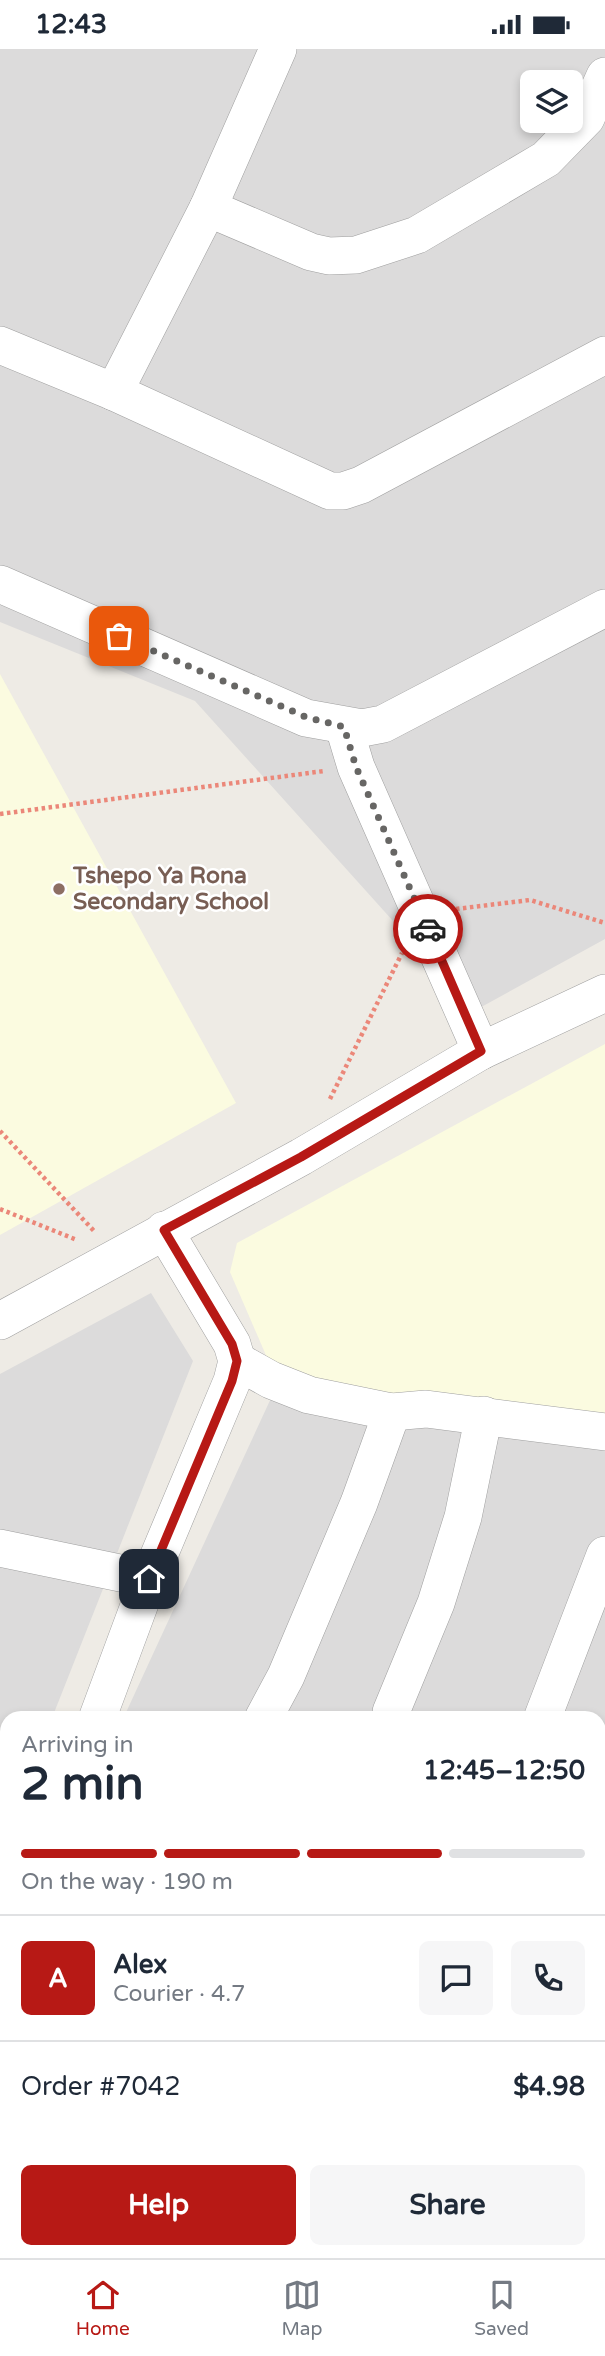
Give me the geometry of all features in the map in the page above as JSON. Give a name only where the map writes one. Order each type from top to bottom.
[{"type":"street","points":[[114,392],[208,208],[278,49]]},
{"type":"street","points":[[208,208],[310,252],[329,256],[356,255],[417,235],[546,159],[586,118],[605,76]]},
{"type":"street","points":[[0,345],[114,392],[330,491],[344,491],[360,485],[605,355]]},
{"type":"street","points":[[0,584],[295,713],[344,727],[362,729],[383,724],[605,608]]},
{"type":"street","points":[[344,727],[356,767],[481,1051]]},
{"type":"street","points":[[0,1321],[301,1157],[481,1051],[605,993]]},
{"type":"street","points":[[100,1711],[149,1579],[232,1381],[237,1361],[223,1326],[164,1230]]},
{"type":"street","points":[[237,1361],[271,1380],[309,1395],[392,1412],[426,1409],[605,1432]]},
{"type":"street","points":[[267,1711],[286,1676],[359,1503],[392,1412]]},
{"type":"street","points":[[391,1711],[440,1590],[463,1517],[484,1415]]},
{"type":"street","points":[[0,1548],[149,1579]]},
{"type":"street","points":[[545,1711],[605,1555]]},
{"type":"path","points":[[0,814],[356,767]]},
{"type":"path","points":[[325,1109],[421,913],[530,900],[605,923]]},
{"type":"path","points":[[0,1131],[117,1255]]},
{"type":"path","points":[[0,1209],[117,1255]]},
{"type":"shaded area","points":[[0,49],[605,49],[605,939],[474,1011],[195,701],[0,622]]},
{"type":"shaded area","name":"Tshepo Ya Rona Secondary School","points":[[0,674],[236,1103],[0,1235]]},
{"type":"shaded area","points":[[605,1044],[605,1422],[278,1383],[230,1272],[237,1243]]},
{"type":"shaded area","points":[[151,1293],[193,1361],[55,1711],[0,1711],[0,1374]]},
{"type":"shaded area","points":[[278,1383],[605,1422],[605,1711],[127,1711]]},
{"type":"way so far","points":[[119,636],[306,717],[344,727],[356,767],[428,929]]},
{"type":"place","name":"Tshepo Ya Rona Secondary School","points":[[59,889]]},
{"type":"route","points":[[149,1579],[232,1381],[237,1361],[223,1326],[164,1230],[301,1157],[481,1051],[428,929]]}]
